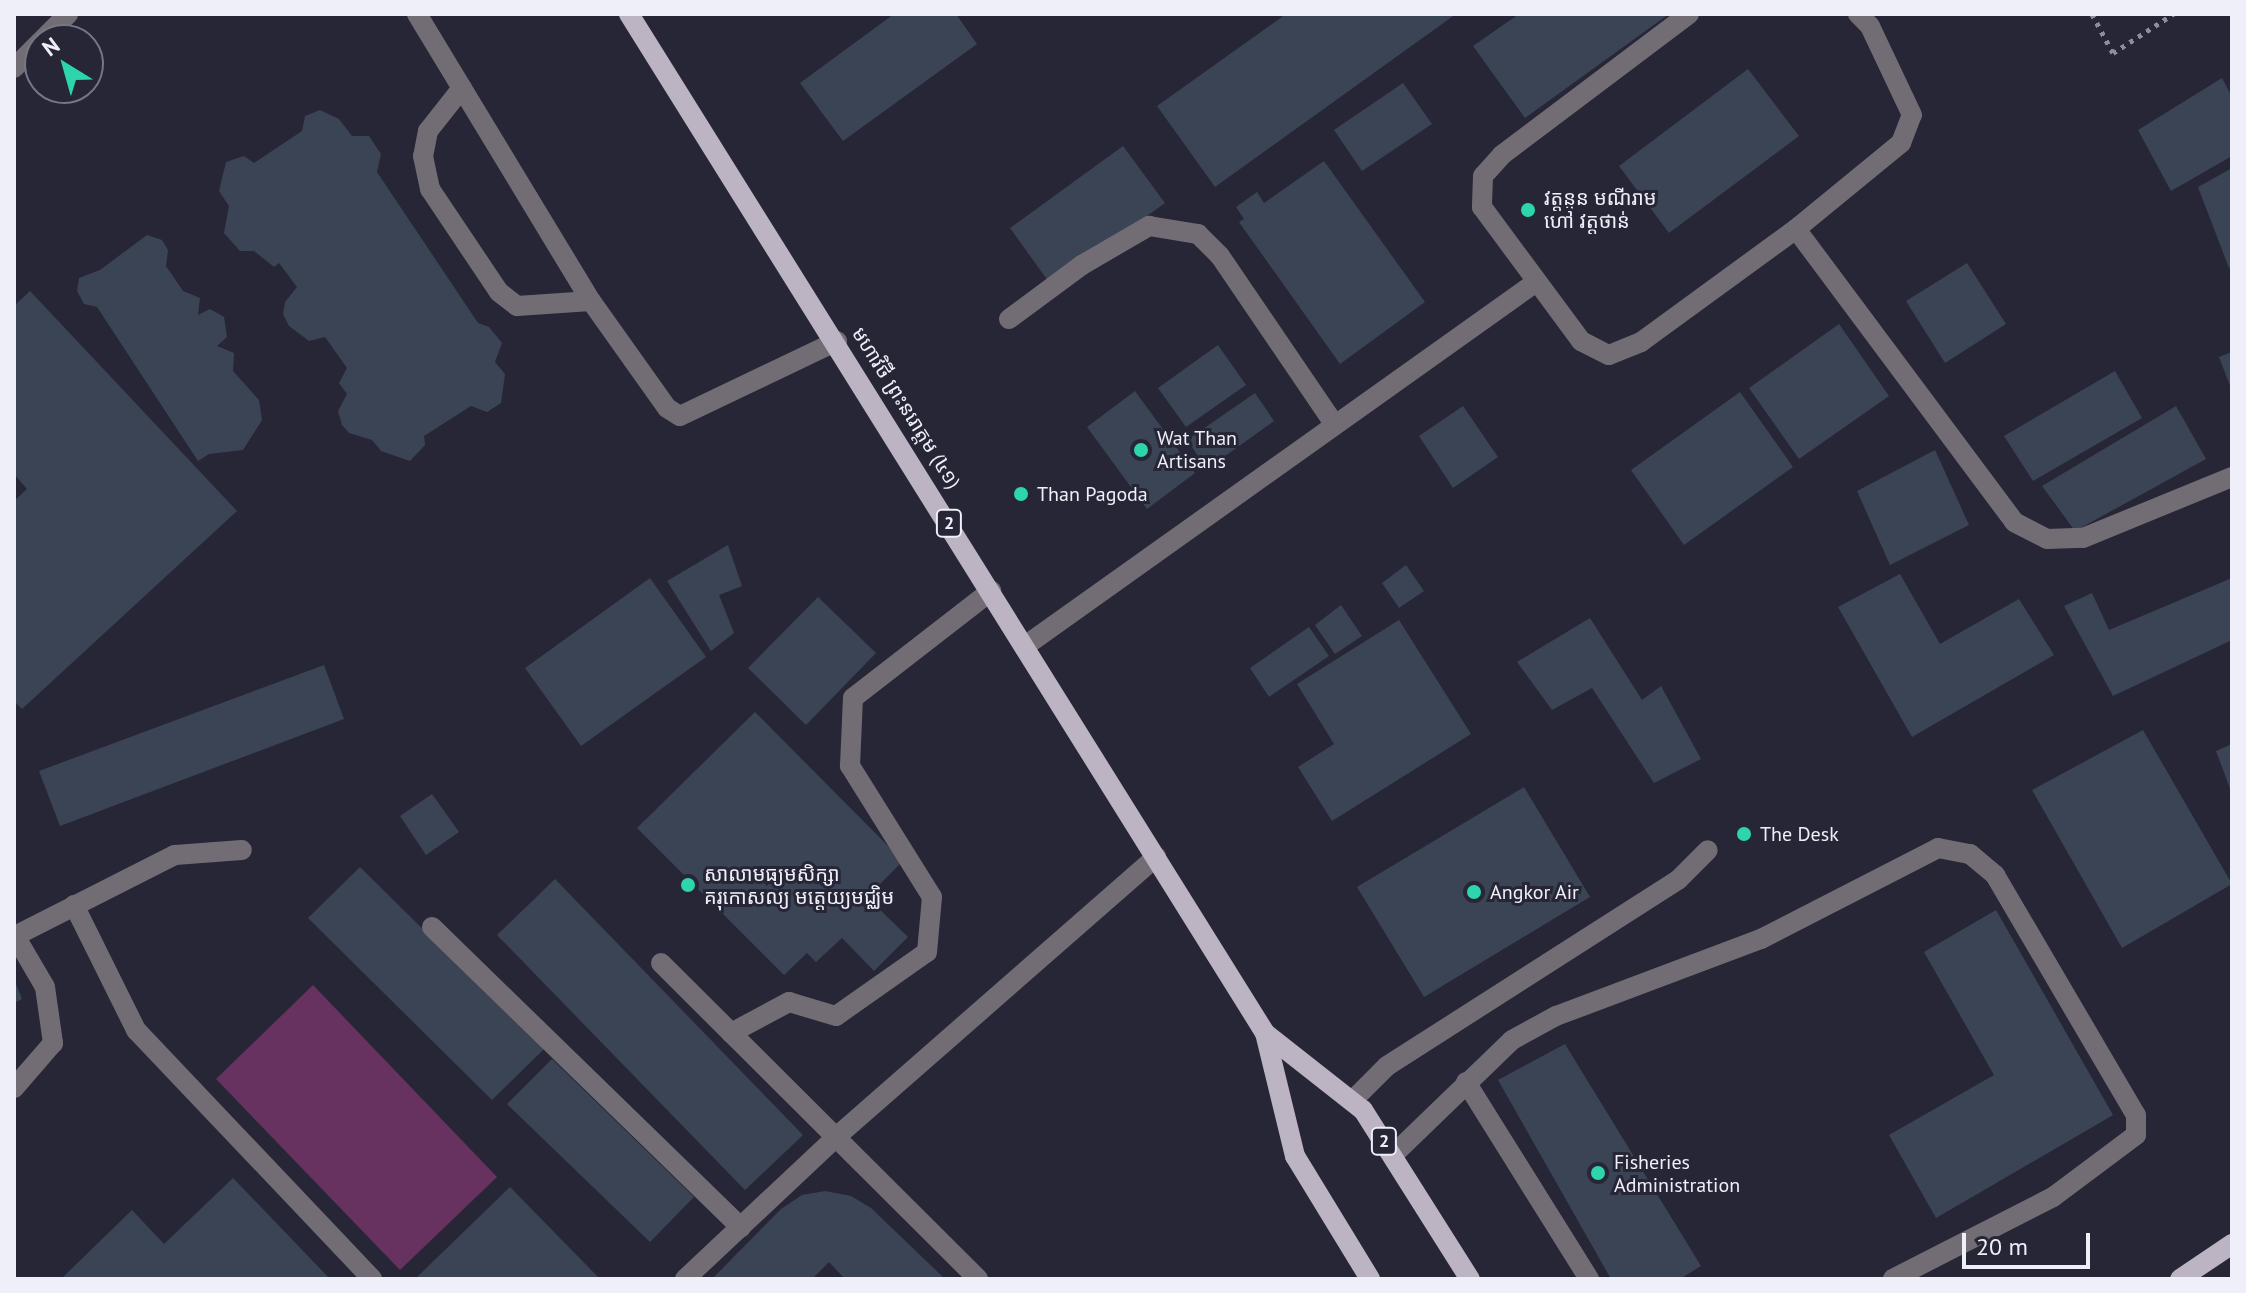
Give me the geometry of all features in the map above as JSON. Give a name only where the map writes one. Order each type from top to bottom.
[{"type":"main road","name":"មហាវិថី ព្រះនរោត្តម (៤១)","points":[[629,14],[837,341],[1265,1033],[1295,1156],[1367,1278]]},
{"type":"main road","name":"មហាវិថី ព្រះនរោត្តម (៤១)","points":[[1265,1033],[1352,1101],[1393,1155],[1470,1279]]},
{"type":"main road","points":[[2180,1279],[2232,1244]]},
{"type":"street","points":[[417,14],[591,301],[654,393],[680,416],[837,341]]},
{"type":"street","points":[[1689,14],[1502,155],[1483,176],[1482,207],[1581,341],[1609,355],[1641,342],[1796,229],[1901,143],[1912,115],[1870,26],[1858,14]]},
{"type":"street","points":[[462,88],[428,131],[423,156],[430,189],[499,292],[517,306],[591,301]]},
{"type":"street","points":[[1009,319],[1082,265],[1149,226],[1198,234],[1220,256],[1335,425]]},
{"type":"street","points":[[1796,229],[2014,522],[2047,539],[2083,538],[2232,477]]},
{"type":"street","points":[[1025,646],[1536,282]]},
{"type":"street","points":[[731,1033],[789,1002],[836,1016],[927,952],[932,897],[850,766],[853,698],[991,591]]},
{"type":"street","points":[[1393,1155],[1512,1040],[1556,1016],[1761,939],[1938,848],[1970,854],[1995,875],[2121,1088],[2136,1115],[2136,1135],[2053,1197],[1893,1279]]},
{"type":"street","points":[[14,1088],[53,1043],[45,987],[14,935],[175,855],[242,850]]},
{"type":"street","points":[[1352,1101],[1387,1066],[1678,880],[1708,850]]},
{"type":"street","points":[[685,1279],[835,1138],[1156,857]]},
{"type":"street","points":[[74,905],[136,1030],[372,1279]]},
{"type":"street","points":[[432,927],[741,1227]]},
{"type":"street","points":[[661,963],[978,1279]]},
{"type":"street","points":[[1466,1082],[1589,1279]]},
{"type":"path","points":[[2092,14],[2113,53],[2173,14]]},
{"type":"shaded area","points":[[313,985],[497,1177],[400,1270],[216,1079]]},
{"type":"building","points":[[894,14],[956,14],[977,44],[843,141],[800,83]]},
{"type":"building","points":[[1286,14],[1456,14],[1215,187],[1157,106]]},
{"type":"building","points":[[1519,14],[1669,14],[1525,118],[1473,46]]},
{"type":"building","points":[[1748,69],[1799,136],[1669,233],[1619,166]]},
{"type":"building","points":[[2222,78],[2232,97],[2232,156],[2171,191],[2138,130]]},
{"type":"building","points":[[1403,83],[1432,124],[1362,171],[1334,130]]},
{"type":"building","points":[[320,110],[339,119],[352,136],[369,136],[381,154],[377,172],[478,323],[489,327],[502,343],[495,362],[505,374],[501,403],[487,412],[471,406],[424,436],[425,445],[410,461],[381,451],[372,440],[349,433],[342,425],[338,411],[347,394],[339,383],[347,368],[325,337],[309,341],[289,326],[283,314],[285,302],[297,287],[279,263],[274,267],[254,251],[240,251],[224,233],[229,206],[219,191],[226,162],[244,156],[254,163],[302,131],[305,116]]},
{"type":"building","points":[[1123,146],[1165,203],[1051,285],[1010,228]]},
{"type":"building","points":[[1324,161],[1425,302],[1340,364],[1239,222],[1244,219],[1236,207],[1257,192],[1264,203]]},
{"type":"building","points":[[2232,168],[2232,267],[2229,268],[2198,187]]},
{"type":"building","points":[[147,235],[162,240],[168,250],[166,266],[183,291],[200,298],[198,315],[210,309],[224,317],[227,337],[217,346],[234,353],[233,371],[259,400],[262,420],[243,450],[209,454],[198,461],[97,307],[84,304],[77,291],[79,278],[100,270]]},
{"type":"building","points":[[1967,263],[2006,324],[1945,363],[1906,301]]},
{"type":"building","points":[[30,291],[237,511],[22,709],[14,701],[14,501],[27,489],[14,474],[14,306]]},
{"type":"building","points":[[1839,324],[1889,396],[1799,459],[1749,388]]},
{"type":"building","points":[[1218,345],[1246,385],[1186,427],[1158,388]]},
{"type":"building","points":[[2232,352],[2232,391],[2219,357]]},
{"type":"building","points":[[2115,371],[2142,418],[2033,481],[2004,436]]},
{"type":"building","name":"Wat Than Artisans","points":[[1135,391],[1195,473],[1147,509],[1087,427]]},
{"type":"building","points":[[1740,392],[1793,467],[1684,545],[1631,470]]},
{"type":"building","points":[[1255,393],[1274,421],[1207,469],[1187,440]]},
{"type":"building","points":[[1463,406],[1498,457],[1453,488],[1419,436]]},
{"type":"building","points":[[2176,406],[2206,459],[2075,531],[2042,486]]},
{"type":"building","points":[[1935,450],[1969,525],[1890,565],[1857,491]]},
{"type":"building","points":[[728,545],[742,586],[719,595],[734,633],[711,651],[667,581]]},
{"type":"building","points":[[1406,565],[1424,591],[1399,608],[1382,583]]},
{"type":"building","points":[[1900,574],[1940,644],[2019,599],[2054,655],[1912,737],[1838,607]]},
{"type":"building","points":[[650,578],[706,657],[581,746],[525,668]]},
{"type":"building","points":[[2232,578],[2232,640],[2113,696],[2064,606],[2092,593],[2109,630]]},
{"type":"building","points":[[818,597],[876,653],[806,725],[748,668]]},
{"type":"building","points":[[1341,605],[1362,636],[1335,654],[1315,625]]},
{"type":"building","points":[[1590,618],[1642,700],[1661,686],[1701,759],[1654,783],[1592,688],[1552,710],[1517,662]]},
{"type":"building","points":[[1399,620],[1471,734],[1332,821],[1298,767],[1334,744],[1297,684]]},
{"type":"building","points":[[1309,627],[1329,656],[1269,697],[1250,668]]},
{"type":"building","points":[[324,665],[344,719],[60,826],[39,771]]},
{"type":"building","points":[[755,712],[903,861],[879,885],[886,892],[874,904],[908,937],[874,971],[842,938],[816,962],[807,953],[784,975],[637,828]]},
{"type":"building","points":[[2143,730],[2232,884],[2122,948],[2032,790]]},
{"type":"building","points":[[2232,744],[2232,794],[2216,751]]},
{"type":"building","name":"Angkor Air","points":[[1524,787],[1590,897],[1424,997],[1357,887]]},
{"type":"building","points":[[432,794],[459,832],[426,855],[400,816]]},
{"type":"building","points":[[360,867],[544,1049],[492,1100],[308,918]]},
{"type":"building","points":[[555,879],[803,1135],[745,1190],[497,935]]},
{"type":"building","points":[[1996,910],[2113,1115],[1936,1218],[1889,1135],[1994,1075],[1924,952]]},
{"type":"building","points":[[14,979],[22,999],[14,1003]]},
{"type":"building","name":"Fisheries Administration","points":[[1565,1044],[1701,1266],[1680,1279],[1611,1279],[1498,1080]]},
{"type":"building","points":[[552,1059],[694,1197],[650,1242],[507,1104]]},
{"type":"building","points":[[233,1178],[330,1279],[61,1279],[132,1210],[164,1244]]},
{"type":"building","points":[[510,1187],[600,1279],[415,1279]]},
{"type":"building","points":[[825,1191],[851,1196],[871,1208],[945,1279],[845,1279],[829,1262],[812,1279],[712,1279],[781,1209],[802,1195]]},
{"type":"place","name":"វត្តនួន មណីរាម ហៅ វត្តថាន់","points":[[1528,210]]},
{"type":"place","name":"Wat Than Artisans","points":[[1141,450]]},
{"type":"place","name":"Than Pagoda","points":[[1021,494]]},
{"type":"place","name":"The Desk","points":[[1744,834]]},
{"type":"place","name":"សាលាមធ្យមសិក្សា គរុកោសល្យ មត្តេយ្យមជ្ឈិម","points":[[688,885]]},
{"type":"place","name":"Angkor Air","points":[[1474,892]]},
{"type":"place","name":"Fisheries Administration","points":[[1598,1173]]}]
